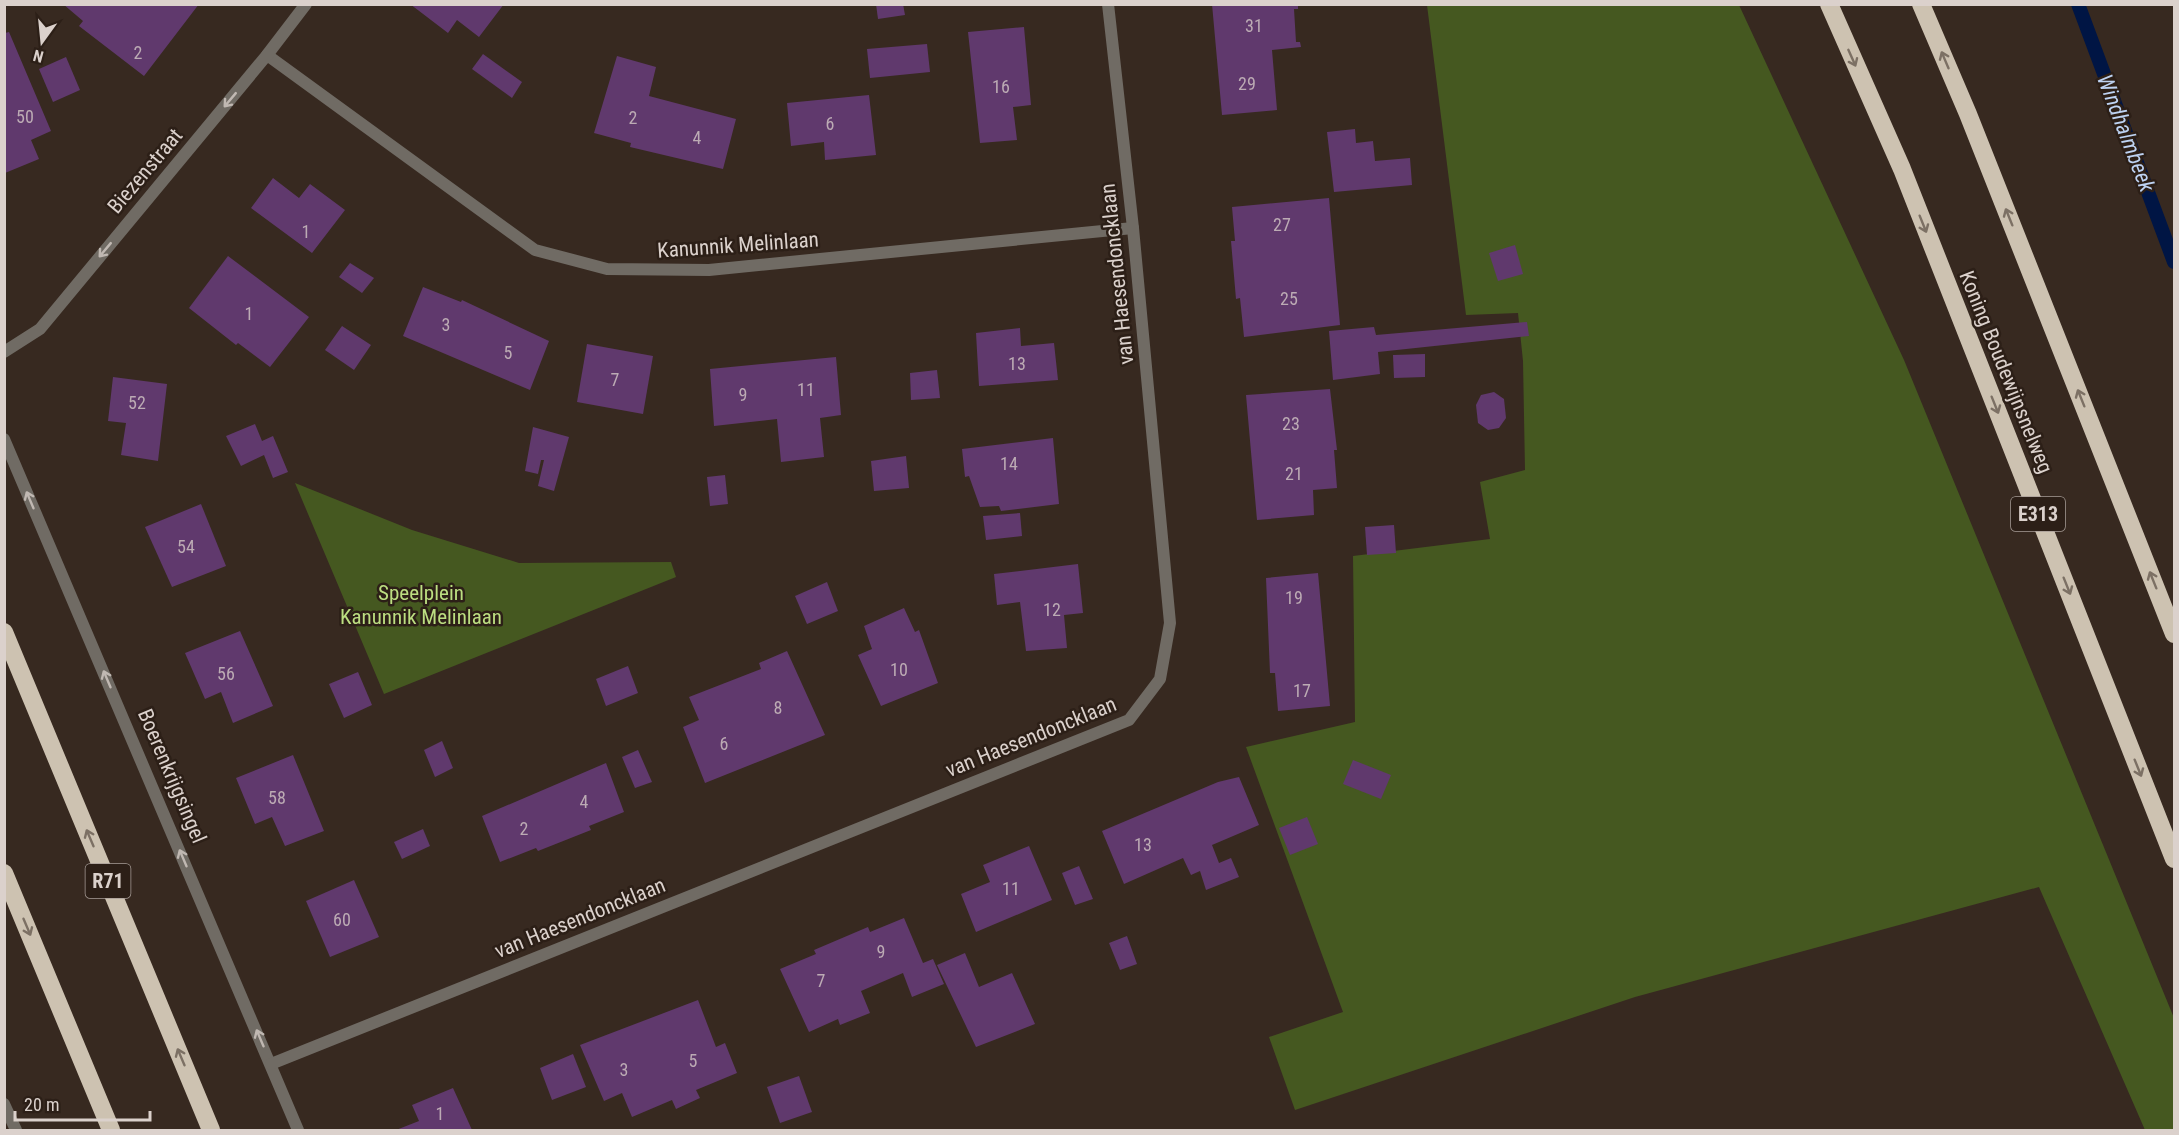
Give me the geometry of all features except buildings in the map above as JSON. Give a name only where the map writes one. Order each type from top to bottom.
[{"type":"highway","name":"Koning Boudewijnsnelweg","points":[[1829,4],[1902,169],[2175,859]]},
{"type":"highway","points":[[1922,4],[2175,634]]},
{"type":"highway","name":"R71","points":[[4,632],[211,1131]]},
{"type":"highway","points":[[4,873],[111,1131]]},
{"type":"street","name":"Biezenstraat","points":[[4,352],[40,329],[267,55],[306,4]]},
{"type":"street","name":"van Haesendoncklaan","points":[[271,1064],[1129,720],[1160,679],[1170,623],[1133,228],[1108,4]]},
{"type":"street","name":"Kanunnik Melinlaan","points":[[267,55],[535,250],[607,270],[709,270],[1133,228]]},
{"type":"street","name":"Boerenkrijgsingel","points":[[4,440],[298,1131]]},
{"type":"street","points":[[4,1104],[16,1131]]},
{"type":"green space","points":[[1427,5],[1739,5],[1904,360],[2174,1018],[2174,1130],[2145,1130],[2039,887],[1635,997],[1295,1110],[1269,1037],[1343,1012],[1246,747],[1355,722],[1353,556],[1490,539],[1480,482],[1525,470],[1523,361],[1518,313],[1466,315]]},
{"type":"green space","name":"Speelplein Kanunnik Melinlaan","points":[[295,483],[412,530],[519,563],[671,562],[676,577],[384,694]]},
{"type":"waterway","name":"Windhalmbeek","points":[[2078,4],[2174,262]]}]
